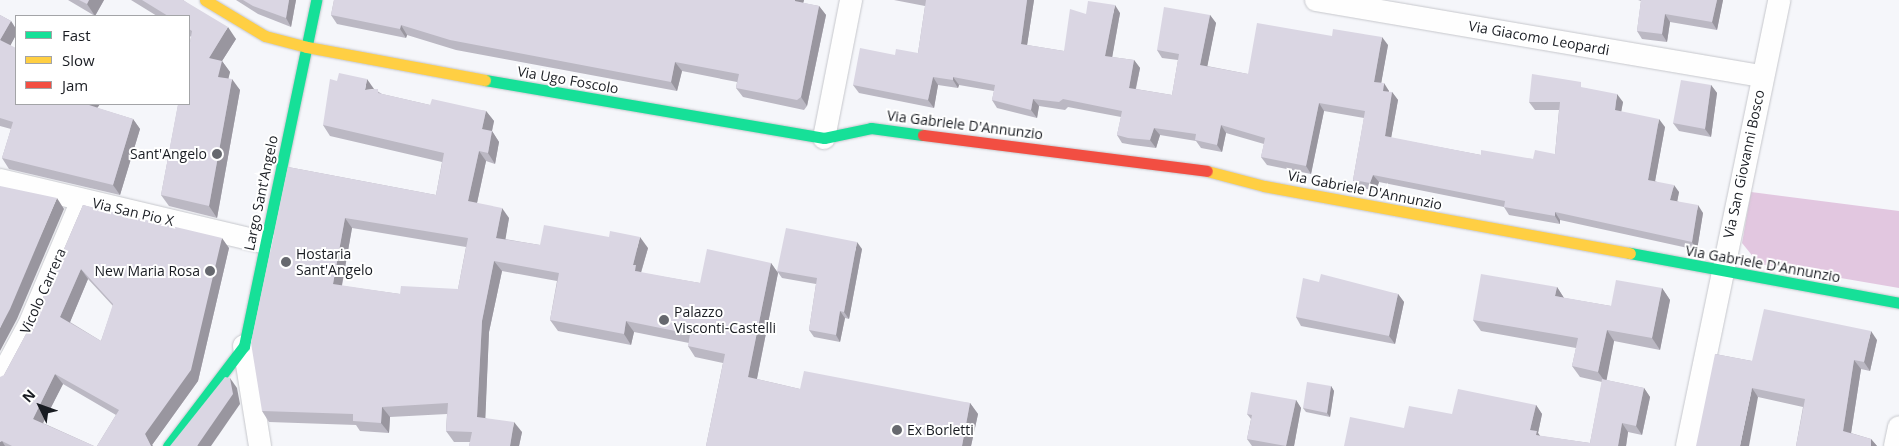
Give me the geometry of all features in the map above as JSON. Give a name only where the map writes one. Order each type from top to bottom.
[{"type":"street","name":"Via Ugo Foscolo","points":[[205,0],[265,36],[307,47],[679,115],[824,138]]},
{"type":"street","name":"Largo Sant'Angelo","points":[[244,346],[316,0]]},
{"type":"street","points":[[824,138],[851,0]]},
{"type":"street","name":"Via Giacomo Leopardi","points":[[1316,0],[1762,76]]},
{"type":"street","name":"Via San Giovanni Bosco","points":[[1687,446],[1720,272],[1779,0]]},
{"type":"street","name":"Via Gabriele D'Annunzio","points":[[824,138],[871,128],[1203,170],[1264,186],[1720,272],[1899,303]]},
{"type":"street","name":"Via San Pio X","points":[[0,180],[266,243]]},
{"type":"street","name":"Vicolo Carrera","points":[[0,379],[29,325],[82,200]]},
{"type":"street","points":[[168,446],[244,346]]},
{"type":"street","points":[[244,346],[248,383],[260,446]]},
{"type":"street","points":[[223,374],[236,372],[248,383]]},
{"type":"street","points":[[1895,446],[1899,427]]},
{"type":"shaded area","points":[[1751,192],[1899,211],[1899,288],[1759,264],[1742,243]]},
{"type":"building","points":[[79,0],[89,0],[87,4]]},
{"type":"building","points":[[142,0],[183,0],[228,27],[209,58],[222,61],[218,77],[232,79],[209,206],[161,195],[178,105],[190,105],[190,42],[192,31],[190,30],[190,15],[166,15]]},
{"type":"building","points":[[243,0],[289,0],[286,18],[253,6]]},
{"type":"building","points":[[334,0],[795,0],[819,6],[801,97],[797,100],[736,88],[739,74],[675,62],[671,82],[450,40],[401,25],[400,29],[331,15]]},
{"type":"building","points":[[926,0],[1027,0],[1021,44],[1064,51],[1070,9],[1086,14],[1088,1],[1115,5],[1105,56],[1134,60],[1129,88],[1172,95],[1179,54],[1157,50],[1164,7],[1210,15],[1200,65],[1248,74],[1257,23],[1332,36],[1333,29],[1382,37],[1374,82],[1384,83],[1383,91],[1392,92],[1385,136],[1481,155],[1481,150],[1533,159],[1535,150],[1555,154],[1560,102],[1529,102],[1532,74],[1581,82],[1581,87],[1617,94],[1615,110],[1659,119],[1648,180],[1674,185],[1670,200],[1698,205],[1692,242],[1555,212],[1555,216],[1504,207],[1505,201],[1373,175],[1370,183],[1353,180],[1365,111],[1319,103],[1306,166],[1261,157],[1265,138],[1221,125],[1217,145],[1195,140],[1196,134],[1154,128],[1150,140],[1128,138],[1117,135],[1122,111],[1063,99],[1059,102],[1033,99],[1031,110],[992,100],[995,85],[953,77],[953,80],[933,77],[928,100],[853,85],[860,48],[895,55],[896,49],[918,53]]},
{"type":"building","points":[[1641,0],[1717,0],[1712,22],[1665,14],[1662,34],[1637,31]]},
{"type":"building","points":[[0,15],[11,21],[0,40]]},
{"type":"building","points":[[0,40],[15,48],[15,105],[89,105],[133,119],[113,185],[2,158],[13,122],[0,118]]},
{"type":"building","points":[[339,73],[367,79],[365,90],[378,89],[378,93],[430,105],[432,99],[486,111],[482,129],[492,131],[488,153],[479,151],[468,201],[502,208],[496,238],[540,245],[544,225],[609,237],[610,231],[640,237],[633,265],[636,265],[635,271],[700,283],[707,249],[771,263],[748,377],[800,389],[804,371],[970,403],[962,446],[706,446],[725,354],[688,346],[690,334],[626,321],[624,334],[550,320],[559,273],[494,261],[482,321],[477,417],[514,422],[510,446],[469,446],[472,432],[446,431],[448,403],[382,407],[381,423],[353,421],[353,414],[262,411],[251,343],[288,167],[436,195],[444,153],[323,125],[330,79],[337,81]],"holes":[[[345,218],[468,238],[458,289],[401,286],[400,294],[333,284]]]},
{"type":"building","points":[[1681,80],[1711,85],[1705,129],[1673,123]]},
{"type":"building","points":[[0,186],[57,198],[10,309],[0,328]]},
{"type":"building","points":[[83,205],[222,238],[191,370],[145,434],[151,446],[97,446],[119,410],[55,374],[33,419],[94,446],[12,446],[2,441],[0,442],[0,377],[4,375],[33,321]],"holes":[[[81,269],[113,304],[101,341],[60,317]]]},
{"type":"building","points":[[786,228],[857,242],[844,312],[840,311],[836,335],[809,330],[817,278],[777,271]]},
{"type":"building","points":[[1321,274],[1398,294],[1389,336],[1296,317],[1303,278],[1319,282]]},
{"type":"building","points":[[1481,274],[1557,287],[1555,296],[1611,306],[1616,280],[1662,288],[1652,338],[1607,330],[1598,372],[1572,366],[1578,338],[1473,320]]},
{"type":"building","points":[[1764,309],[1871,331],[1864,362],[1854,360],[1843,431],[1871,439],[1871,446],[1796,446],[1805,399],[1752,388],[1740,446],[1696,446],[1715,354],[1752,361]]},
{"type":"building","points":[[225,377],[230,378],[233,394],[197,446],[170,446]]},
{"type":"building","points":[[1602,379],[1644,388],[1636,426],[1622,423],[1618,446],[1344,446],[1350,417],[1404,428],[1409,406],[1452,414],[1458,389],[1536,405],[1530,430],[1537,431],[1536,435],[1590,443]]},
{"type":"building","points":[[1307,382],[1331,386],[1327,413],[1303,408]]},
{"type":"building","points":[[1251,392],[1296,400],[1286,446],[1247,439],[1252,415],[1247,414]]},
{"type":"traffic: fast","points":[[168,446],[244,346],[316,0]]},
{"type":"traffic: fast","points":[[485,80],[824,138],[871,128],[923,135]]},
{"type":"traffic: fast","points":[[1630,253],[1899,303]]},
{"type":"traffic: slow","points":[[205,0],[265,36],[307,47],[485,80]]},
{"type":"traffic: slow","points":[[1207,171],[1264,186],[1630,253]]},
{"type":"traffic: jam","points":[[923,135],[1207,171]]},
{"type":"place","name":"Sant'Angelo","points":[[217,154]]},
{"type":"place","name":"Hostaria Sant'Angelo","points":[[286,262]]},
{"type":"place","name":"New Maria Rosa","points":[[210,271]]},
{"type":"place","name":"Palazzo Visconti-Castelli","points":[[664,320]]},
{"type":"place","name":"Ex Borletti","points":[[897,430]]}]
